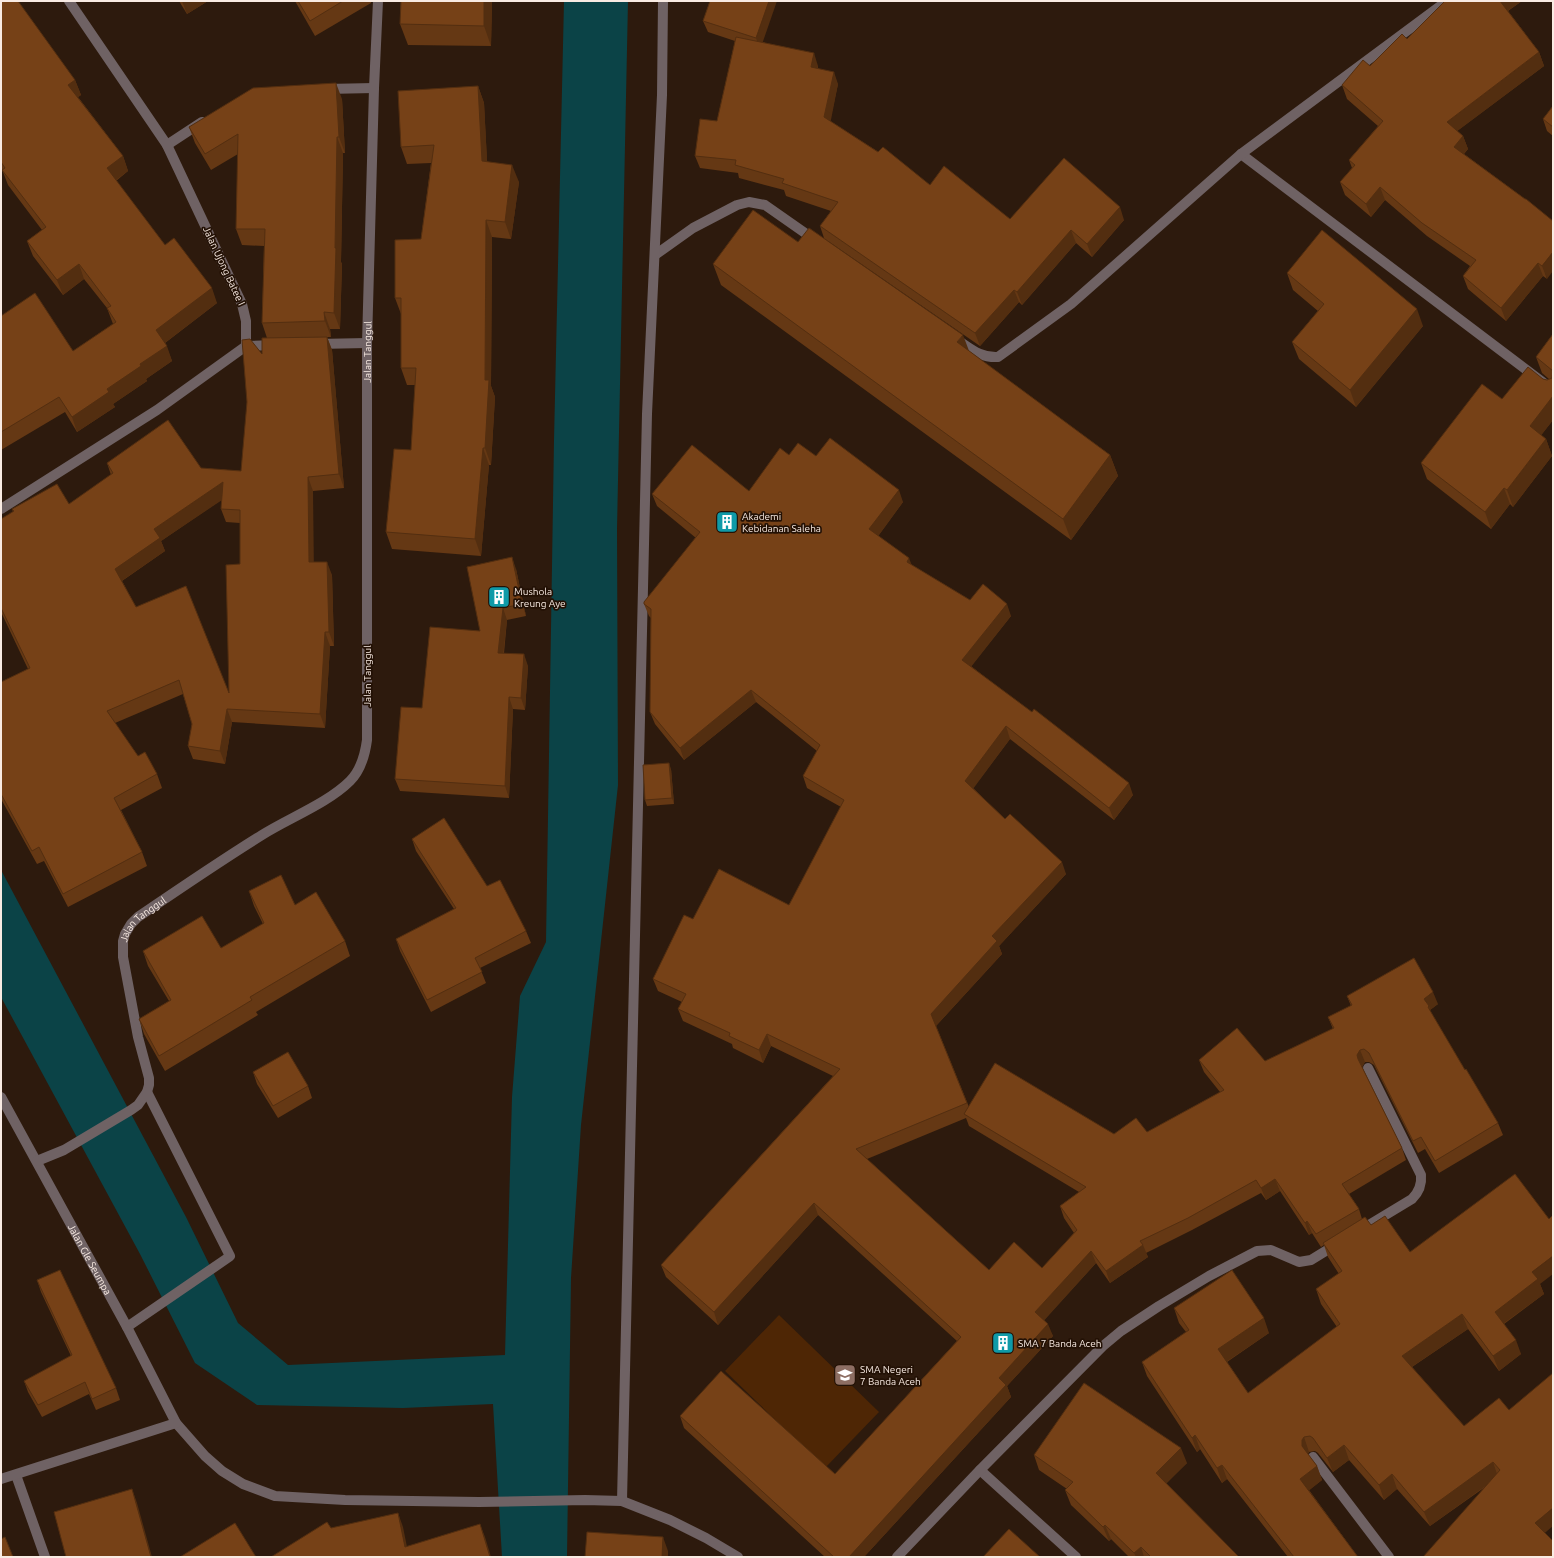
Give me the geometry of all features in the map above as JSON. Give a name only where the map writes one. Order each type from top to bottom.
[{"type":"street","name":"Jalan Ujong Batee I","points":[[69,1],[168,145],[242,304],[246,321],[246,346]]},
{"type":"street","name":"Jalan Tanggul","points":[[147,1092],[149,1078],[138,1037],[123,957],[123,941],[131,924],[138,917],[262,835],[323,801],[341,789],[356,773],[362,763],[365,751],[367,740],[367,343],[374,88],[378,1]]},
{"type":"street","points":[[663,1],[662,96],[647,414],[622,1501],[670,1520],[706,1538],[738,1557]]},
{"type":"street","points":[[947,332],[983,356],[998,357],[1072,304],[1241,154],[1446,1]]},
{"type":"street","points":[[318,90],[374,88]]},
{"type":"street","points":[[168,145],[210,117]]},
{"type":"street","points":[[1241,154],[1553,390]]},
{"type":"street","points":[[655,255],[693,228],[737,205],[749,202],[765,205],[824,246]]},
{"type":"street","points":[[306,344],[367,343]]},
{"type":"street","points":[[1,509],[157,410],[246,346],[284,345]]},
{"type":"street","points":[[897,1557],[980,1470],[1103,1346],[1121,1331],[1209,1276],[1257,1251],[1272,1250],[1299,1262],[1311,1260],[1412,1199],[1418,1193],[1422,1183],[1421,1175],[1368,1068]]},
{"type":"street","points":[[37,1161],[64,1150],[131,1110],[138,1105],[147,1092],[229,1254],[229,1257],[127,1327]]},
{"type":"street","name":"Jalan Gle Seumpa","points":[[1,1097],[127,1327],[176,1423],[205,1456],[222,1471],[242,1484],[275,1496],[345,1500],[622,1501]]},
{"type":"street","points":[[1,1479],[176,1423]]},
{"type":"street","points":[[1313,1457],[1389,1557]]},
{"type":"street","points":[[980,1470],[1076,1557]]},
{"type":"street","points":[[16,1475],[45,1557]]},
{"type":"shaded area","points":[[779,1315],[879,1412],[825,1468],[725,1371]]},
{"type":"water","points":[[564,1],[628,1],[617,529],[618,785],[581,1125],[571,1278],[567,1557],[502,1557],[493,1404],[403,1408],[257,1405],[195,1363],[140,1254],[1,997],[1,870],[186,1217],[238,1323],[288,1365],[505,1355],[512,1097],[520,996],[546,942],[554,440]]},
{"type":"building","points":[[1,1],[18,1],[75,80],[68,85],[123,156],[107,168],[165,245],[174,238],[212,288],[156,330],[167,346],[107,389],[109,392],[72,417],[59,397],[1,432],[1,316],[35,293],[73,351],[116,322],[107,308],[111,306],[79,264],[57,280],[27,241],[46,227],[2,170],[5,168],[1,162]]},
{"type":"building","points":[[298,1],[343,1],[310,21]]},
{"type":"building","points":[[401,1],[484,1],[484,26],[400,24]]},
{"type":"building","points":[[710,1],[769,1],[756,38],[703,21]]},
{"type":"building","points":[[1445,1],[1500,1],[1539,52],[1447,122],[1463,136],[1454,147],[1526,199],[1553,221],[1553,252],[1542,266],[1538,263],[1501,308],[1463,276],[1476,260],[1422,223],[1380,187],[1366,204],[1340,182],[1355,165],[1349,160],[1383,121],[1342,85],[1363,60],[1370,66],[1402,34],[1407,39]]},
{"type":"building","points":[[736,37],[814,53],[811,67],[834,72],[824,117],[878,152],[883,147],[930,185],[944,166],[1010,219],[1064,158],[1120,207],[1087,244],[1071,230],[1017,292],[1014,290],[975,333],[820,226],[838,202],[782,183],[784,179],[735,165],[736,160],[695,156],[700,119],[717,121]]},
{"type":"building","points":[[336,83],[339,137],[337,137],[334,313],[324,312],[325,321],[262,323],[265,229],[236,229],[238,134],[205,154],[189,127],[253,88]]},
{"type":"building","points":[[478,86],[482,161],[512,165],[505,222],[486,220],[485,380],[489,380],[485,448],[483,448],[475,539],[386,532],[394,449],[411,450],[416,368],[401,368],[401,298],[395,298],[395,240],[421,239],[434,145],[401,147],[398,91]]},
{"type":"building","points":[[1553,106],[1553,127],[1543,119]]},
{"type":"building","points":[[753,210],[798,242],[809,228],[963,335],[957,342],[1110,455],[1063,519],[713,264]]},
{"type":"building","points":[[1322,230],[1417,309],[1350,390],[1292,342],[1324,304],[1287,273]]},
{"type":"building","points":[[1553,334],[1553,371],[1536,357]]},
{"type":"building","points":[[327,337],[339,474],[308,477],[309,562],[327,562],[329,632],[325,632],[320,714],[227,709],[220,751],[188,746],[192,724],[179,680],[107,711],[138,756],[145,752],[157,774],[114,798],[142,852],[63,894],[39,847],[32,851],[1,794],[1,682],[30,668],[1,608],[1,519],[14,511],[12,509],[57,484],[69,504],[113,473],[107,463],[168,420],[201,468],[241,471],[247,402],[242,340],[250,339],[262,354],[262,338]],"holes":[[[223,482],[221,509],[240,510],[240,564],[226,565],[229,693],[186,586],[136,607],[115,569],[160,538],[154,529]]]},
{"type":"building","points":[[1528,367],[1543,379],[1547,380],[1552,378],[1553,371],[1553,396],[1530,426],[1546,439],[1507,490],[1504,488],[1485,512],[1421,463],[1482,384],[1502,399]]},
{"type":"building","points":[[830,438],[899,490],[869,529],[909,558],[907,562],[970,600],[983,584],[1007,604],[962,660],[1032,712],[1034,709],[1129,783],[1109,808],[1006,726],[965,781],[1005,819],[1010,814],[1062,862],[992,936],[997,941],[931,1014],[967,1103],[856,1149],[989,1270],[1014,1242],[1042,1268],[1077,1230],[1060,1206],[1086,1187],[964,1114],[995,1063],[1114,1134],[1136,1118],[1147,1132],[1224,1090],[1199,1060],[1237,1028],[1265,1061],[1334,1028],[1328,1017],[1352,1005],[1347,996],[1414,958],[1433,992],[1424,999],[1429,1006],[1428,1007],[1498,1123],[1435,1161],[1421,1137],[1413,1141],[1369,1053],[1364,1049],[1360,1050],[1357,1055],[1358,1059],[1402,1148],[1342,1184],[1359,1209],[1316,1234],[1307,1221],[1305,1223],[1275,1179],[1261,1188],[1256,1180],[1188,1218],[1140,1241],[1143,1245],[1106,1271],[1091,1251],[1035,1312],[1048,1324],[999,1378],[1006,1385],[849,1557],[834,1557],[680,1416],[721,1371],[835,1474],[961,1337],[814,1203],[714,1312],[661,1265],[840,1069],[767,1034],[759,1050],[729,1036],[730,1033],[678,1009],[686,994],[653,979],[684,915],[693,919],[719,869],[789,905],[844,800],[803,776],[820,745],[751,690],[680,748],[650,712],[651,609],[644,604],[644,602],[700,532],[652,494],[692,445],[749,491],[780,448],[789,455],[798,443],[816,456]]},
{"type":"building","points":[[512,557],[522,604],[503,608],[498,653],[524,654],[521,698],[509,697],[505,786],[395,779],[401,707],[422,708],[430,627],[480,631],[467,567]]},
{"type":"building","points":[[669,763],[672,798],[645,800],[643,765]]},
{"type":"building","points":[[444,818],[487,886],[500,880],[526,931],[475,958],[482,972],[427,1000],[396,939],[456,908],[412,839]]},
{"type":"building","points":[[281,875],[295,905],[316,892],[345,941],[250,997],[252,1000],[159,1056],[139,1019],[171,1000],[143,951],[202,916],[221,948],[264,923],[249,891]]},
{"type":"building","points":[[288,1052],[308,1086],[273,1106],[253,1072]]},
{"type":"building","points":[[1515,1174],[1549,1219],[1553,1215],[1553,1256],[1532,1272],[1538,1279],[1495,1312],[1516,1340],[1493,1356],[1462,1314],[1402,1356],[1464,1426],[1499,1398],[1509,1410],[1553,1373],[1553,1508],[1535,1523],[1553,1541],[1553,1557],[1423,1557],[1500,1470],[1493,1462],[1424,1512],[1392,1474],[1379,1485],[1344,1445],[1327,1458],[1310,1436],[1304,1437],[1302,1440],[1302,1446],[1317,1466],[1300,1479],[1358,1557],[1294,1557],[1222,1465],[1217,1468],[1195,1435],[1192,1438],[1142,1362],[1189,1330],[1174,1308],[1232,1270],[1264,1318],[1218,1349],[1248,1393],[1340,1324],[1316,1289],[1342,1271],[1323,1243],[1365,1217],[1371,1225],[1385,1216],[1410,1252]]},
{"type":"building","points":[[60,1270],[116,1388],[92,1399],[85,1382],[38,1405],[24,1381],[72,1355],[37,1280]]},
{"type":"building","points":[[1084,1383],[1181,1448],[1156,1473],[1239,1557],[1151,1557],[1141,1547],[1134,1553],[1105,1525],[1103,1527],[1065,1490],[1073,1482],[1034,1455]]},
{"type":"building","points":[[132,1489],[151,1557],[66,1557],[54,1512]]},
{"type":"building","points":[[398,1513],[405,1547],[480,1524],[490,1557],[271,1557],[327,1522],[331,1528]]},
{"type":"building","points":[[235,1523],[256,1557],[180,1557]]},
{"type":"building","points":[[1009,1529],[1040,1557],[983,1557]]},
{"type":"building","points":[[587,1532],[663,1537],[662,1557],[585,1557]]},
{"type":"building","points":[[5,1537],[13,1557],[1,1557],[1,1539]]},
{"type":"place","name":"Akademi Kebidanan Saleha","points":[[727,522]]},
{"type":"place","name":"Mushola Kreung Aye","points":[[499,597]]},
{"type":"place","name":"SMA 7 Banda Aceh","points":[[1003,1343]]},
{"type":"place","name":"SMA Negeri 7 Banda Aceh","points":[[845,1375]]}]
